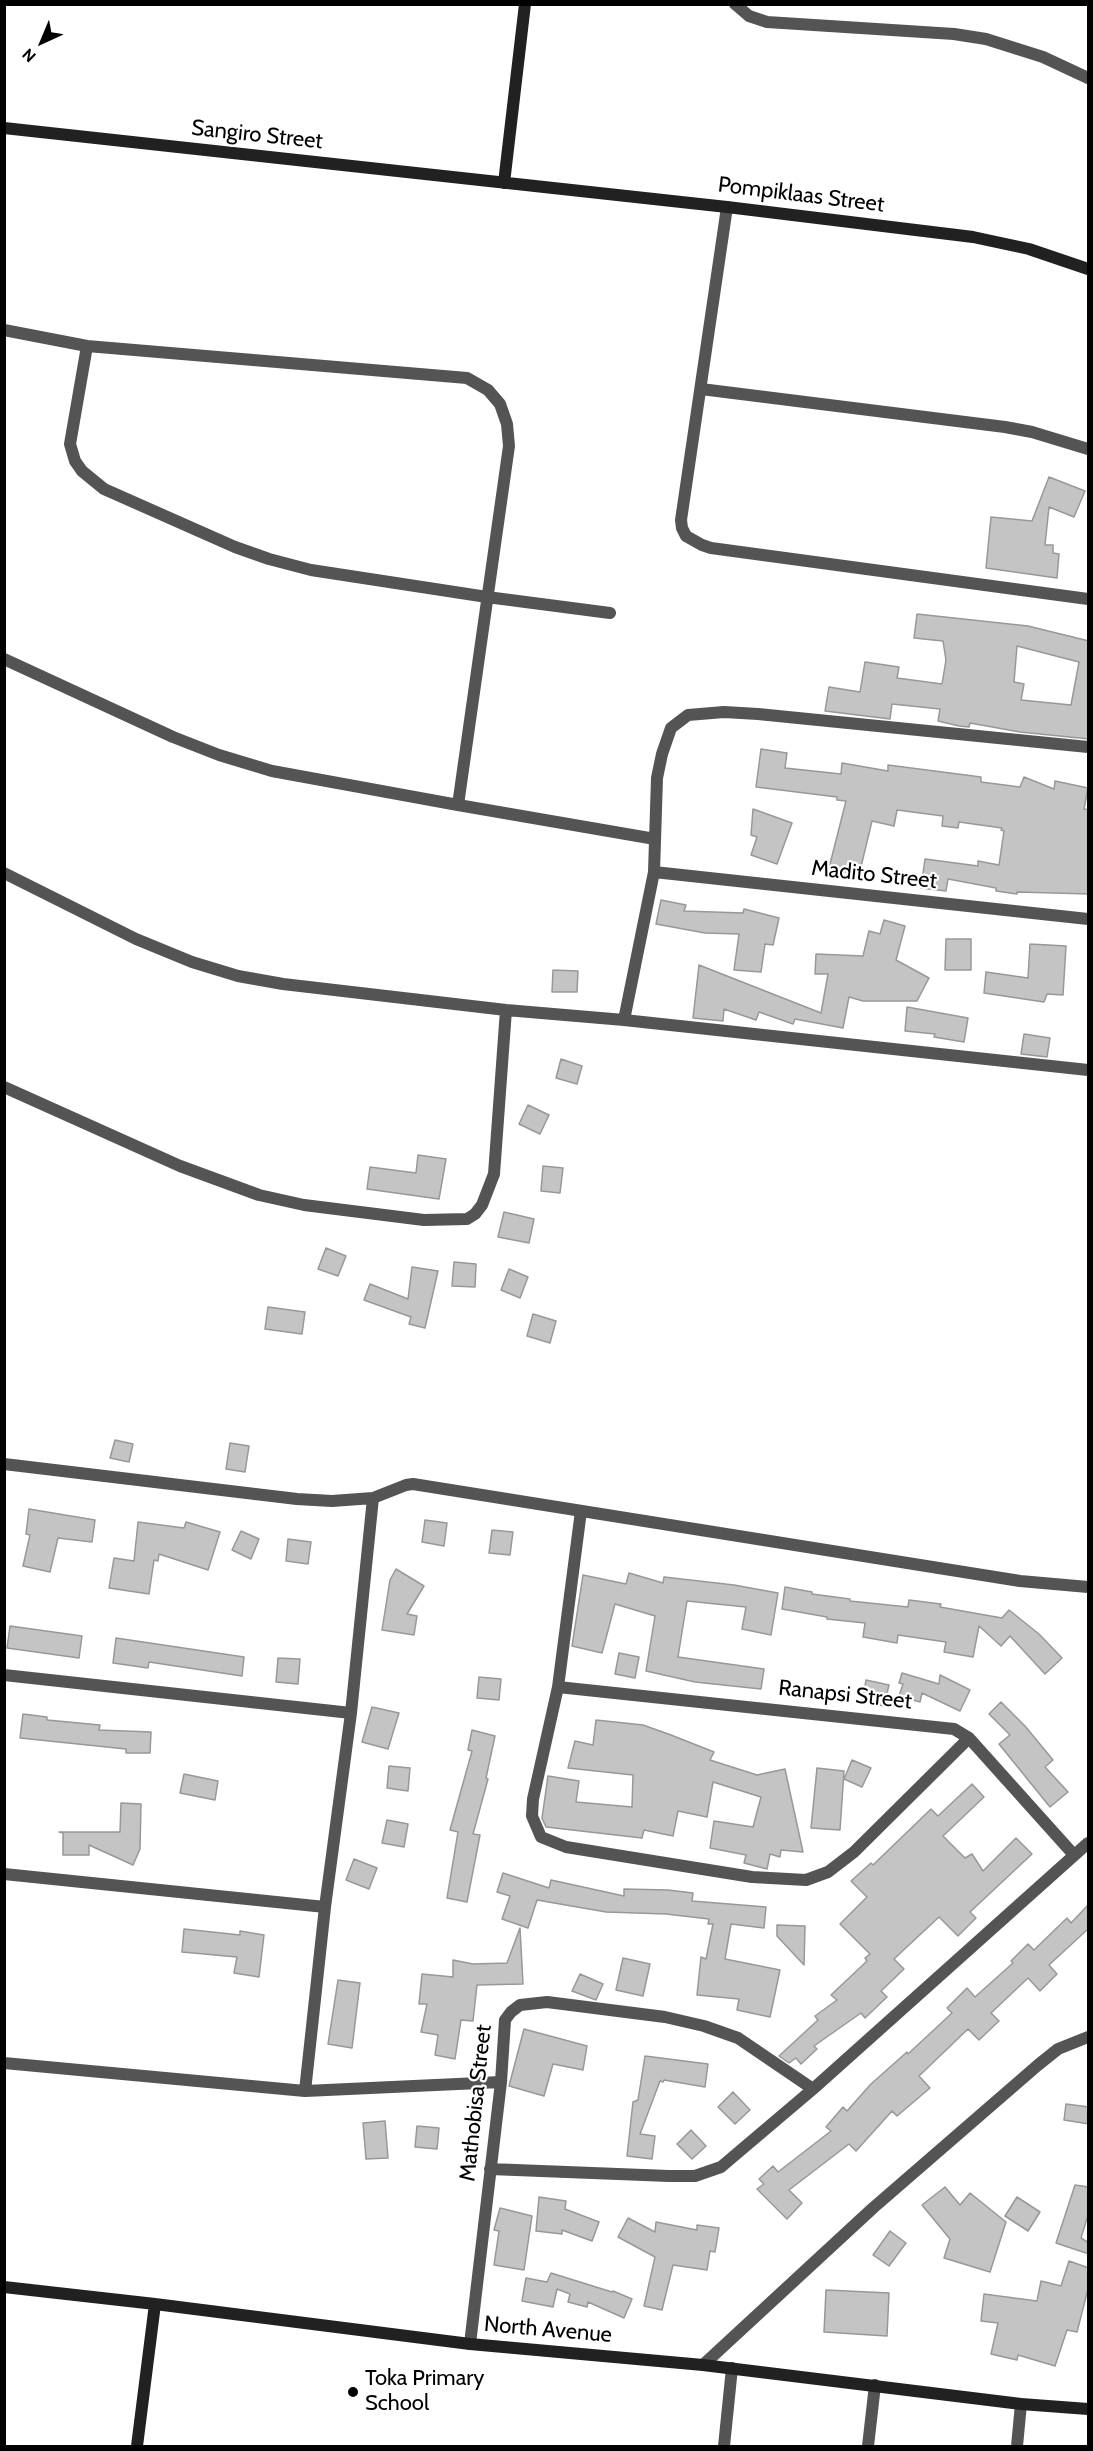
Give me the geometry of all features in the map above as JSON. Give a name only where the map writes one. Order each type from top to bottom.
[{"type":"street","points":[[504,183],[525,4]]},
{"type":"street","points":[[735,4],[750,16],[777,23],[954,34],[986,39],[1043,57],[1089,78]]},
{"type":"street","name":"Sangiro Street","points":[[4,128],[504,183]]},
{"type":"street","name":"Pompiklaas Street","points":[[504,183],[974,237],[1029,249],[1089,269]]},
{"type":"street","points":[[727,207],[681,520],[682,528],[691,540],[711,548],[1089,598]]},
{"type":"street","points":[[4,330],[87,346],[467,378],[488,390],[500,404],[507,424],[509,446],[458,805]]},
{"type":"street","points":[[87,346],[70,444],[75,461],[82,471],[104,489],[189,529],[269,559],[311,570],[610,613]]},
{"type":"street","points":[[701,389],[1005,427],[1032,432],[1089,449]]},
{"type":"street","points":[[4,659],[173,737],[219,755],[272,771],[655,839]]},
{"type":"street","points":[[624,1020],[654,872],[657,778],[662,753],[671,728],[688,715],[724,712],[758,714],[1089,747]]},
{"type":"street","name":"Madito Street","points":[[654,872],[1089,919]]},
{"type":"street","points":[[4,873],[136,939],[192,962],[238,976],[283,984],[506,1010],[624,1020],[1089,1070]]},
{"type":"street","points":[[4,1087],[180,1166],[260,1195],[304,1205],[424,1220],[467,1219],[475,1214],[482,1205],[494,1174],[506,1010]]},
{"type":"street","points":[[4,1464],[297,1499],[332,1501],[373,1498],[413,1484],[1020,1581],[1089,1587]]},
{"type":"street","points":[[305,2091],[325,1906],[351,1713],[373,1498]]},
{"type":"street","points":[[581,1511],[558,1687],[533,1799],[532,1816],[541,1837],[566,1847],[752,1877],[806,1880],[828,1872],[854,1852],[969,1738]]},
{"type":"street","points":[[4,1674],[351,1713]]},
{"type":"street","name":"Ranapsi Street","points":[[558,1687],[954,1729],[969,1738],[1074,1855]]},
{"type":"street","points":[[490,2169],[695,2176],[721,2167],[813,2089],[1089,1843]]},
{"type":"street","points":[[4,1874],[325,1906]]},
{"type":"street","name":"Mathobisa Street","points":[[470,2344],[501,2082],[505,2020],[520,2005],[547,2002],[664,2017],[704,2026],[738,2038],[813,2089]]},
{"type":"street","points":[[703,2365],[873,2208],[1038,2065],[1058,2049],[1089,2037]]},
{"type":"street","points":[[4,2063],[305,2091],[501,2082]]},
{"type":"street","name":"North Avenue","points":[[4,2287],[470,2344],[732,2368],[1021,2404],[1089,2409]]},
{"type":"street","points":[[137,2446],[154,2304]]},
{"type":"street","points":[[724,2446],[732,2368]]},
{"type":"street","points":[[868,2446],[875,2385]]},
{"type":"street","points":[[1017,2446],[1021,2404]]},
{"type":"building","points":[[1049,477],[1085,491],[1074,517],[1049,507],[1045,545],[1053,545],[1053,553],[1059,554],[1057,578],[986,568],[991,517],[1032,521]]},
{"type":"building","points":[[917,614],[1028,626],[1089,641],[1089,739],[1020,732],[970,723],[969,727],[959,726],[938,721],[940,709],[892,704],[890,719],[825,711],[829,687],[860,692],[865,662],[899,667],[897,678],[942,684],[946,660],[943,641],[914,638]],"holes":[[[1017,646],[1079,662],[1071,705],[1021,700],[1024,684],[1014,682]]]},
{"type":"building","points":[[761,749],[787,753],[785,768],[841,774],[842,763],[888,771],[888,765],[981,777],[981,782],[1020,787],[1024,777],[1054,789],[1055,781],[1088,788],[1084,809],[1089,810],[1089,894],[1017,892],[1017,894],[948,879],[946,891],[921,888],[925,859],[978,866],[978,861],[999,865],[1004,831],[1001,830],[1002,828],[959,822],[958,828],[942,826],[943,816],[897,810],[894,826],[872,821],[859,875],[829,868],[846,801],[837,800],[837,797],[756,787]]},
{"type":"building","points":[[753,809],[792,823],[777,864],[751,855],[757,837],[751,835]]},
{"type":"building","points":[[661,900],[686,905],[684,911],[743,913],[744,909],[779,918],[773,945],[765,944],[761,972],[734,970],[739,934],[705,933],[656,924]]},
{"type":"building","points":[[884,920],[905,926],[896,960],[929,978],[917,1001],[863,1001],[849,997],[843,1028],[795,1019],[793,1024],[759,1012],[756,1020],[724,1009],[723,1021],[693,1018],[699,965],[821,1013],[828,974],[815,974],[816,954],[863,956],[869,931],[880,934]]},
{"type":"building","points":[[946,939],[971,939],[971,970],[945,970]]},
{"type":"building","points":[[1030,944],[1066,946],[1063,995],[1047,994],[1044,1002],[984,993],[986,972],[1028,978]]},
{"type":"building","points":[[553,970],[578,971],[577,992],[552,992]]},
{"type":"building","points":[[907,1007],[968,1018],[964,1042],[934,1037],[935,1034],[905,1031]]},
{"type":"building","points":[[1024,1034],[1050,1038],[1047,1057],[1021,1054]]},
{"type":"building","points":[[561,1059],[582,1066],[577,1084],[556,1078]]},
{"type":"building","points":[[528,1105],[549,1115],[540,1134],[519,1124]]},
{"type":"building","points":[[418,1155],[446,1159],[439,1199],[367,1189],[370,1167],[416,1173]]},
{"type":"building","points":[[543,1166],[563,1168],[560,1193],[541,1191]]},
{"type":"building","points":[[504,1212],[534,1219],[529,1243],[498,1237]]},
{"type":"building","points":[[326,1248],[346,1256],[338,1276],[318,1269]]},
{"type":"building","points":[[454,1262],[476,1264],[475,1287],[452,1286]]},
{"type":"building","points":[[412,1267],[438,1271],[425,1328],[409,1324],[411,1317],[364,1300],[370,1284],[408,1299]]},
{"type":"building","points":[[509,1269],[528,1277],[520,1298],[501,1290]]},
{"type":"building","points":[[268,1307],[305,1312],[302,1334],[265,1329]]},
{"type":"building","points":[[533,1314],[556,1321],[550,1343],[527,1336]]},
{"type":"building","points":[[115,1440],[133,1444],[129,1462],[110,1458]]},
{"type":"building","points":[[230,1443],[249,1446],[245,1472],[226,1469]]},
{"type":"building","points":[[29,1509],[95,1520],[92,1542],[58,1538],[50,1572],[23,1566],[30,1535],[26,1534]]},
{"type":"building","points":[[425,1520],[447,1523],[444,1546],[422,1542]]},
{"type":"building","points":[[138,1522],[184,1528],[186,1522],[220,1532],[208,1570],[159,1554],[158,1561],[154,1560],[149,1594],[109,1588],[114,1558],[134,1561]]},
{"type":"building","points":[[492,1530],[513,1532],[510,1555],[489,1553]]},
{"type":"building","points":[[241,1531],[259,1539],[251,1559],[232,1550]]},
{"type":"building","points":[[288,1539],[311,1542],[308,1564],[286,1561]]},
{"type":"building","points":[[396,1569],[424,1586],[407,1614],[417,1616],[414,1635],[382,1630],[390,1580]]},
{"type":"building","points":[[629,1573],[663,1583],[664,1577],[734,1585],[778,1593],[771,1635],[742,1629],[746,1607],[687,1601],[678,1657],[764,1669],[761,1689],[695,1682],[646,1671],[655,1616],[615,1604],[602,1653],[572,1646],[583,1575],[626,1584]]},
{"type":"building","points":[[785,1587],[812,1592],[812,1594],[850,1599],[850,1601],[908,1607],[909,1600],[941,1604],[940,1607],[1002,1618],[1009,1610],[1039,1634],[1062,1658],[1045,1674],[1010,1636],[1001,1646],[979,1626],[973,1657],[944,1652],[946,1642],[898,1635],[897,1643],[863,1637],[865,1623],[827,1619],[827,1617],[782,1609]]},
{"type":"building","points":[[10,1626],[82,1636],[79,1658],[7,1648]]},
{"type":"building","points":[[116,1638],[244,1657],[242,1676],[149,1662],[148,1668],[113,1663]]},
{"type":"building","points":[[619,1653],[639,1657],[635,1678],[615,1674]]},
{"type":"building","points":[[278,1658],[300,1659],[298,1684],[276,1682]]},
{"type":"building","points":[[902,1673],[939,1684],[940,1675],[970,1690],[960,1711],[922,1693],[920,1702],[899,1696],[903,1684],[899,1683]]},
{"type":"building","points":[[479,1677],[501,1679],[499,1700],[477,1698]]},
{"type":"building","points":[[866,1680],[889,1685],[884,1706],[862,1702]]},
{"type":"building","points":[[1001,1702],[1025,1726],[1053,1760],[1045,1767],[1068,1792],[1050,1807],[999,1744],[1010,1735],[989,1714]]},
{"type":"building","points":[[372,1707],[399,1713],[388,1749],[362,1742]]},
{"type":"building","points":[[23,1714],[47,1717],[47,1720],[100,1725],[99,1730],[151,1732],[150,1753],[126,1753],[126,1749],[20,1738]]},
{"type":"building","points":[[596,1720],[643,1725],[714,1752],[710,1760],[757,1775],[785,1769],[803,1852],[781,1850],[780,1857],[770,1854],[767,1869],[744,1863],[746,1855],[710,1848],[714,1821],[753,1827],[761,1797],[713,1782],[707,1817],[678,1811],[673,1836],[644,1830],[642,1838],[546,1827],[542,1818],[548,1776],[579,1781],[576,1802],[632,1807],[633,1775],[568,1768],[575,1741],[593,1745]]},
{"type":"building","points":[[472,1730],[495,1736],[486,1778],[488,1779],[473,1834],[480,1835],[467,1902],[447,1898],[458,1832],[450,1830],[472,1751],[468,1750]]},
{"type":"building","points":[[852,1760],[871,1768],[862,1787],[844,1779]]},
{"type":"building","points":[[389,1766],[410,1768],[408,1791],[387,1788]]},
{"type":"building","points":[[817,1768],[844,1771],[840,1830],[811,1828]]},
{"type":"building","points":[[184,1774],[218,1781],[215,1800],[180,1793]]},
{"type":"building","points":[[972,1784],[984,1797],[943,1836],[965,1858],[972,1854],[983,1871],[1016,1838],[1032,1854],[970,1912],[976,1918],[958,1936],[939,1917],[894,1959],[904,1969],[881,1991],[887,1997],[865,2018],[861,2013],[814,2046],[817,2049],[801,2064],[796,2058],[789,2063],[779,2056],[818,2020],[815,2016],[837,2000],[831,1995],[867,1961],[865,1958],[870,1954],[840,1924],[867,1897],[851,1881],[871,1863],[873,1865],[931,1809],[938,1816]]},
{"type":"building","points":[[121,1803],[141,1804],[140,1849],[133,1865],[89,1845],[89,1855],[63,1855],[63,1833],[59,1832],[120,1832]]},
{"type":"building","points":[[387,1820],[408,1824],[404,1847],[382,1843]]},
{"type":"building","points":[[354,1859],[377,1868],[369,1889],[346,1880]]},
{"type":"building","points":[[503,1873],[549,1888],[551,1880],[624,1896],[624,1889],[668,1890],[693,1893],[692,1901],[766,1907],[764,1928],[731,1924],[725,1959],[780,1970],[770,2017],[737,2010],[739,1999],[697,1995],[701,1957],[706,1959],[713,1924],[708,1924],[709,1919],[666,1914],[606,1912],[537,1900],[528,1928],[502,1919],[510,1896],[497,1892]]},
{"type":"building","points":[[1089,1904],[1089,1928],[1049,1965],[1057,1974],[1040,1991],[1028,1978],[991,2013],[999,2021],[979,2040],[968,2029],[919,2076],[930,2088],[897,2116],[892,2111],[856,2151],[849,2144],[789,2190],[802,2203],[787,2219],[757,2189],[764,2184],[759,2179],[773,2166],[778,2172],[831,2131],[826,2127],[843,2107],[847,2111],[871,2084],[907,2052],[908,2054],[952,2013],[947,2008],[967,1988],[975,1997],[1013,1963],[1011,1961],[1028,1944],[1034,1950],[1067,1918],[1071,1923]]},
{"type":"building","points":[[777,1925],[805,1926],[804,1965],[777,1936]]},
{"type":"building","points":[[520,1928],[523,1984],[477,1985],[473,2021],[461,2020],[455,2059],[435,2055],[438,2035],[421,2032],[427,2004],[419,2004],[422,1974],[453,1977],[453,1960],[473,1964],[507,1963]]},
{"type":"building","points":[[184,1929],[240,1935],[240,1931],[264,1935],[259,1977],[234,1973],[237,1957],[182,1952]]},
{"type":"building","points":[[623,1958],[650,1964],[643,1996],[616,1990]]},
{"type":"building","points":[[580,1974],[603,1984],[596,2000],[572,1991]]},
{"type":"building","points":[[338,1980],[360,1983],[352,2048],[328,2044]]},
{"type":"building","points":[[524,2029],[587,2046],[583,2070],[553,2064],[544,2096],[509,2086]]},
{"type":"building","points":[[645,2056],[708,2064],[705,2087],[660,2081],[640,2134],[655,2136],[652,2159],[627,2156],[633,2102],[638,2100]]},
{"type":"building","points":[[733,2092],[750,2110],[735,2124],[718,2107]]},
{"type":"building","points":[[1066,2104],[1089,2107],[1089,2124],[1064,2120]]},
{"type":"building","points":[[385,2121],[388,2158],[366,2159],[363,2123]]},
{"type":"building","points":[[417,2126],[439,2128],[437,2149],[415,2147]]},
{"type":"building","points":[[691,2130],[706,2146],[692,2159],[677,2144]]},
{"type":"building","points":[[1075,2185],[1089,2187],[1089,2212],[1081,2238],[1089,2243],[1089,2254],[1056,2243]]},
{"type":"building","points":[[945,2187],[960,2205],[970,2193],[1006,2222],[990,2272],[944,2258],[950,2239],[922,2205]]},
{"type":"building","points":[[539,2197],[566,2201],[565,2209],[599,2222],[592,2241],[562,2230],[562,2234],[536,2231]]},
{"type":"building","points":[[1017,2197],[1040,2212],[1028,2231],[1005,2216]]},
{"type":"building","points":[[500,2208],[532,2216],[524,2270],[494,2265],[499,2231],[494,2230]]},
{"type":"building","points":[[628,2218],[655,2232],[656,2222],[697,2230],[697,2225],[719,2228],[715,2252],[710,2251],[707,2270],[673,2265],[662,2310],[644,2306],[655,2257],[618,2237]]},
{"type":"building","points":[[890,2231],[906,2243],[889,2266],[873,2255]]},
{"type":"building","points":[[1069,2261],[1089,2268],[1089,2285],[1077,2332],[1067,2330],[1055,2366],[1018,2355],[1017,2360],[991,2354],[998,2323],[981,2321],[984,2294],[1037,2301],[1041,2281],[1061,2286]]},
{"type":"building","points":[[551,2273],[613,2291],[632,2299],[624,2318],[588,2302],[587,2307],[568,2302],[570,2294],[557,2289],[553,2307],[522,2301],[526,2278],[547,2282]]},
{"type":"building","points":[[826,2290],[889,2293],[887,2336],[824,2332]]},
{"type":"place","name":"Toka Primary School","points":[[353,2392]]}]
